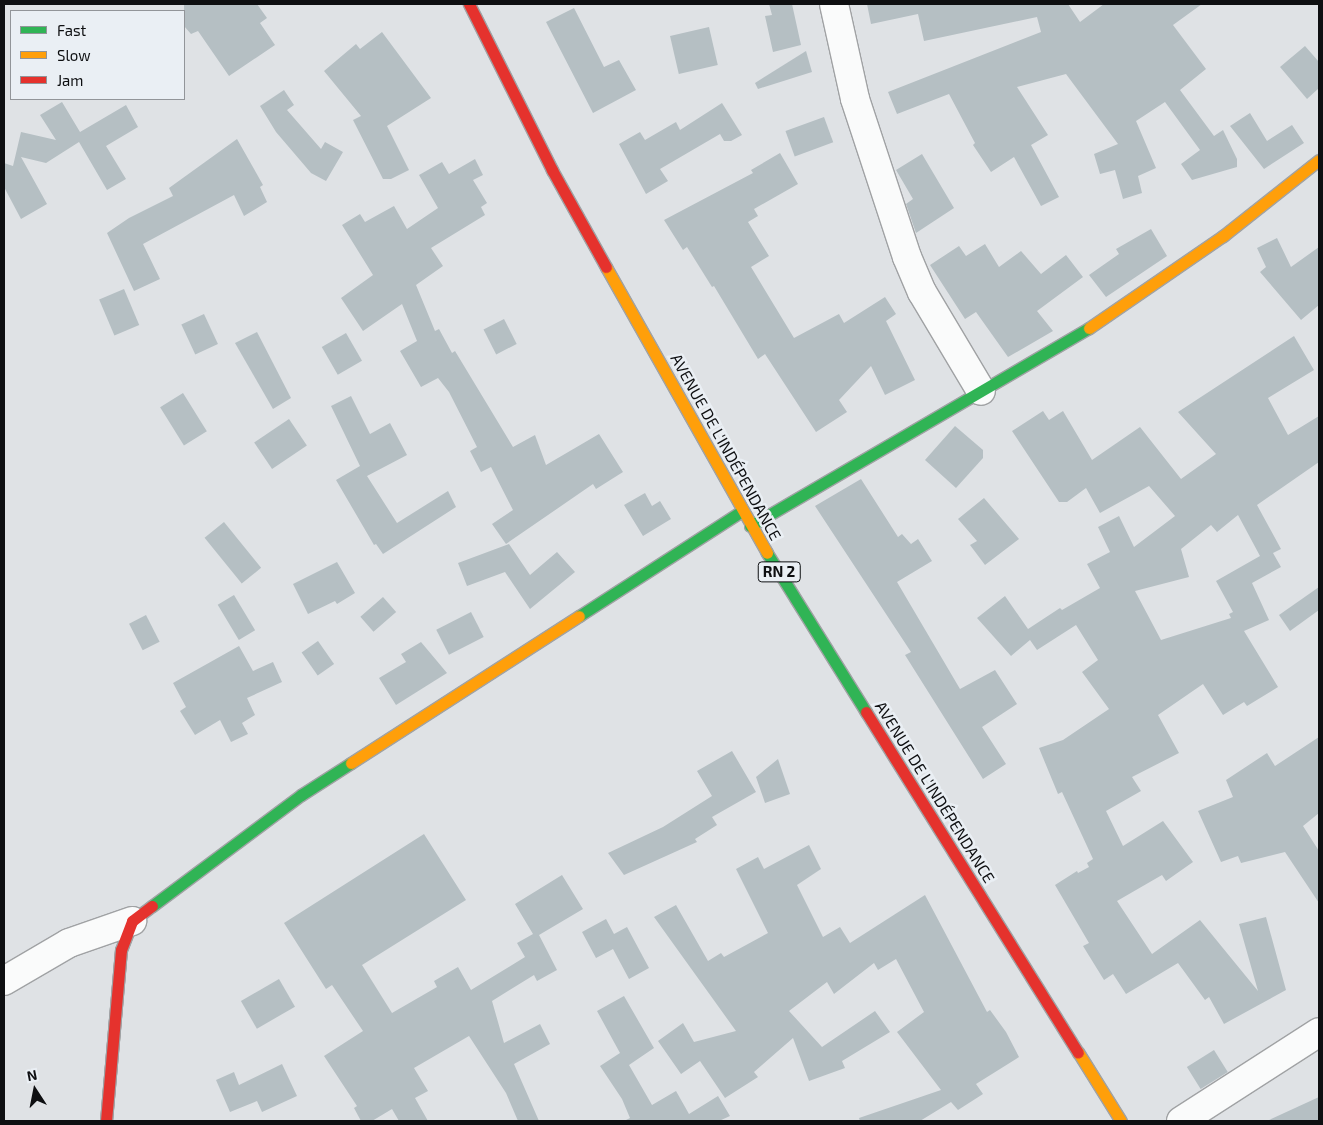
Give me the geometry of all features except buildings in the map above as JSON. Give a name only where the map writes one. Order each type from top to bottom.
[{"type":"street","name":"AVENUE DE L'INDÉPENDANCE","points":[[469,4],[552,170],[750,526],[1121,1121]]},
{"type":"street","points":[[834,4],[855,99],[907,257],[922,292],[980,391]]},
{"type":"street","points":[[750,526],[1089,328],[1223,236],[1319,160]]},
{"type":"street","points":[[4,981],[69,943],[132,921],[301,795],[742,511]]},
{"type":"street","points":[[106,1121],[122,950],[132,921]]},
{"type":"street","points":[[1181,1121],[1319,1032]]},
{"type":"traffic: fast","points":[[750,526],[1089,328]]},
{"type":"traffic: fast","points":[[579,616],[742,511]]},
{"type":"traffic: fast","points":[[767,553],[866,712]]},
{"type":"traffic: fast","points":[[152,906],[301,795],[351,763]]},
{"type":"traffic: slow","points":[[1089,328],[1223,236],[1319,160]]},
{"type":"traffic: slow","points":[[606,267],[767,553]]},
{"type":"traffic: slow","points":[[351,763],[579,616]]},
{"type":"traffic: slow","points":[[1078,1052],[1121,1121]]},
{"type":"traffic: jam","points":[[469,4],[552,170],[606,267]]},
{"type":"traffic: jam","points":[[866,712],[1078,1052]]},
{"type":"traffic: jam","points":[[106,1121],[121,950],[132,921],[152,906]]}]
